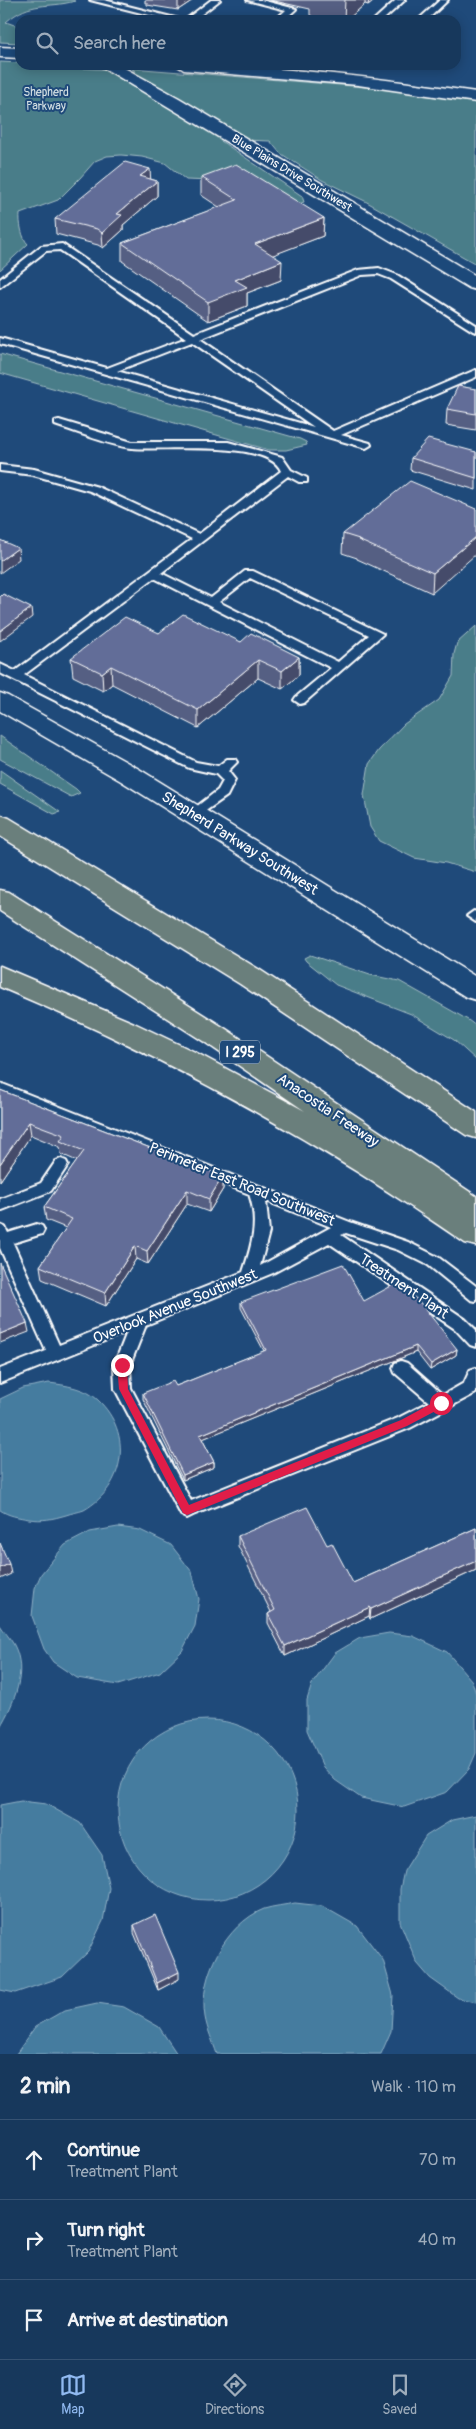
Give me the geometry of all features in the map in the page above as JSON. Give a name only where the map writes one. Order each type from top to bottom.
[{"type":"highway","points":[[0,824],[193,941],[382,1063],[476,1127]]},
{"type":"highway","name":"Anacostia Freeway","points":[[0,899],[216,1036],[476,1212]]},
{"type":"highway","points":[[0,976],[112,1023],[221,1077],[368,1162],[476,1234]]},
{"type":"highway","points":[[382,1063],[476,1108]]},
{"type":"street","points":[[0,52],[15,53]]},
{"type":"street","name":"Blue Plains Drive Southwest","points":[[116,70],[165,96],[476,284]]},
{"type":"street","points":[[263,70],[365,80],[476,97]]},
{"type":"street","name":"Shepherd Parkway Southwest","points":[[0,702],[93,753],[476,990]]},
{"type":"lane","points":[[94,0],[114,2],[161,15]]},
{"type":"lane","points":[[196,15],[216,0]]},
{"type":"lane","points":[[251,0],[292,9],[285,15]]},
{"type":"lane","points":[[384,15],[401,0]]},
{"type":"lane","points":[[428,15],[444,0]]},
{"type":"lane","points":[[0,284],[44,248],[62,247],[332,435]]},
{"type":"lane","points":[[107,372],[193,340],[362,272],[378,271],[394,277],[476,329]]},
{"type":"lane","points":[[0,341],[366,445]]},
{"type":"lane","points":[[332,435],[476,373]]},
{"type":"lane","points":[[436,378],[448,385]]},
{"type":"lane","points":[[399,394],[410,402]]},
{"type":"lane","points":[[360,411],[371,418]]},
{"type":"lane","points":[[59,423],[131,445],[228,445],[278,459],[284,465],[287,472],[303,480]]},
{"type":"lane","points":[[0,468],[34,472],[94,489],[200,538]]},
{"type":"lane","points":[[15,676],[287,472]]},
{"type":"lane","points":[[257,495],[270,501]]},
{"type":"lane","points":[[153,573],[339,667]]},
{"type":"lane","points":[[211,603],[248,573],[378,634],[300,700]]},
{"type":"lane","points":[[0,668],[193,765],[220,771],[228,780],[223,793],[193,814]]},
{"type":"lane","points":[[220,771],[231,762]]},
{"type":"lane","name":"Perimeter East Road Southwest","points":[[0,1088],[345,1226],[403,1246],[433,1261],[476,1296]]},
{"type":"lane","points":[[0,1205],[46,1187],[61,1164]]},
{"type":"lane","points":[[249,1276],[261,1244],[264,1224],[262,1208],[254,1188]]},
{"type":"lane","name":"Overlook Avenue Southwest","points":[[0,1376],[249,1276],[292,1257],[345,1226]]},
{"type":"lane","points":[[38,1230],[2,1236],[56,1354]]},
{"type":"lane","name":"Treatment Plant","points":[[329,1235],[460,1324],[476,1340]]},
{"type":"lane","points":[[140,1320],[122,1365],[124,1389],[187,1510],[404,1423],[470,1388],[476,1375]]},
{"type":"lane","points":[[401,1368],[441,1403]]},
{"type":"green space","points":[[0,0],[75,1],[39,6],[15,15],[6,22],[15,25],[15,43],[0,42]]},
{"type":"green space","name":"Shepherd Parkway","points":[[0,62],[15,63],[15,70],[156,70],[476,96],[476,264],[365,201],[322,180],[280,153],[270,141],[218,139],[302,196],[304,202],[296,205],[211,181],[186,180],[165,163],[142,157],[107,156],[95,161],[58,200],[20,214],[21,230],[28,244],[0,270]]},
{"type":"green space","points":[[0,354],[300,439],[306,442],[307,445],[286,450],[269,450],[0,373]]},
{"type":"green space","points":[[476,626],[476,872],[446,863],[414,858],[379,841],[370,827],[364,795],[369,764],[379,750],[404,724],[439,700],[453,676],[454,654],[457,643]]},
{"type":"green space","points":[[0,736],[80,793],[71,797],[0,759]]},
{"type":"green space","points":[[0,770],[60,812],[54,814],[0,784]]},
{"type":"green space","points":[[310,955],[370,975],[399,981],[468,1020],[476,1026],[476,1060],[454,1040],[411,1014],[336,985],[306,961],[304,958]]},
{"type":"water","points":[[49,1383],[68,1386],[88,1393],[98,1400],[109,1413],[120,1443],[120,1458],[116,1473],[109,1487],[98,1500],[84,1510],[43,1520],[7,1514],[0,1510],[0,1399],[23,1388]]},
{"type":"water","points":[[118,1527],[140,1530],[171,1545],[192,1572],[199,1599],[195,1626],[182,1651],[160,1672],[118,1685],[77,1678],[53,1662],[44,1649],[32,1616],[35,1588],[41,1574],[65,1545],[90,1532]]},
{"type":"water","points":[[0,1625],[14,1645],[20,1666],[14,1698],[0,1727]]},
{"type":"water","points":[[389,1633],[413,1636],[447,1652],[472,1681],[476,1694],[476,1753],[469,1769],[447,1792],[404,1807],[361,1798],[335,1780],[323,1767],[307,1730],[307,1700],[312,1684],[335,1653],[360,1638]]},
{"type":"water","points":[[208,1720],[242,1727],[258,1735],[277,1753],[283,1760],[294,1784],[298,1810],[291,1844],[283,1860],[265,1879],[258,1885],[234,1896],[208,1900],[174,1893],[158,1885],[139,1867],[133,1860],[122,1836],[118,1810],[125,1776],[133,1760],[151,1741],[158,1735],[182,1724]]},
{"type":"water","points":[[21,1801],[46,1804],[80,1823],[102,1855],[109,1888],[103,1921],[88,1952],[62,1977],[15,1993],[0,1990],[0,1805]]},
{"type":"water","points":[[476,1815],[476,2002],[458,1998],[430,1978],[417,1963],[400,1922],[400,1889],[404,1871],[426,1836],[452,1820]]},
{"type":"water","points":[[295,1903],[322,1906],[357,1926],[383,1960],[393,1995],[391,2031],[381,2054],[217,2054],[206,2022],[204,2001],[206,1985],[218,1954],[227,1939],[250,1916],[264,1909]]},
{"type":"water","points":[[97,2003],[124,2007],[159,2027],[177,2054],[16,2054],[35,2027],[65,2010]]},
{"type":"building","points":[[125,162],[150,169],[140,176],[157,181],[117,214],[122,215],[102,233],[97,229],[55,219]]},
{"type":"building","points":[[236,164],[324,218],[255,244],[282,261],[235,280],[247,287],[208,302],[122,243],[237,200],[201,177]]},
{"type":"building","points":[[458,386],[476,389],[476,414],[447,409]]},
{"type":"building","points":[[428,439],[476,452],[476,478],[411,458]]},
{"type":"building","points":[[410,481],[476,509],[476,537],[433,573],[359,539],[343,534]]},
{"type":"building","points":[[0,540],[18,548],[0,561]]},
{"type":"building","points":[[3,594],[31,608],[0,631],[0,597]]},
{"type":"building","points":[[183,614],[241,642],[251,633],[299,657],[282,671],[258,660],[198,710],[111,666],[102,673],[71,658],[125,617],[159,633]]},
{"type":"building","points":[[0,1090],[223,1176],[209,1199],[187,1190],[147,1251],[135,1246],[105,1293],[40,1266],[72,1219],[44,1207],[84,1151],[60,1141],[64,1135],[29,1122],[0,1164]]},
{"type":"building","points":[[0,1263],[27,1323],[0,1334]]},
{"type":"building","points":[[343,1264],[364,1301],[395,1284],[418,1300],[457,1349],[431,1364],[416,1346],[200,1435],[214,1462],[183,1475],[143,1393],[173,1381],[176,1386],[266,1350],[241,1302]]},
{"type":"building","points":[[307,1507],[327,1545],[332,1543],[353,1583],[476,1528],[476,1561],[285,1646],[268,1614],[275,1610],[238,1536]]},
{"type":"building","points":[[0,1543],[9,1564],[0,1568]]},
{"type":"building","points":[[155,1915],[179,1972],[157,1983],[134,1925]]},
{"type":"route","points":[[122,1365],[124,1389],[187,1510],[404,1423],[441,1403]]}]
